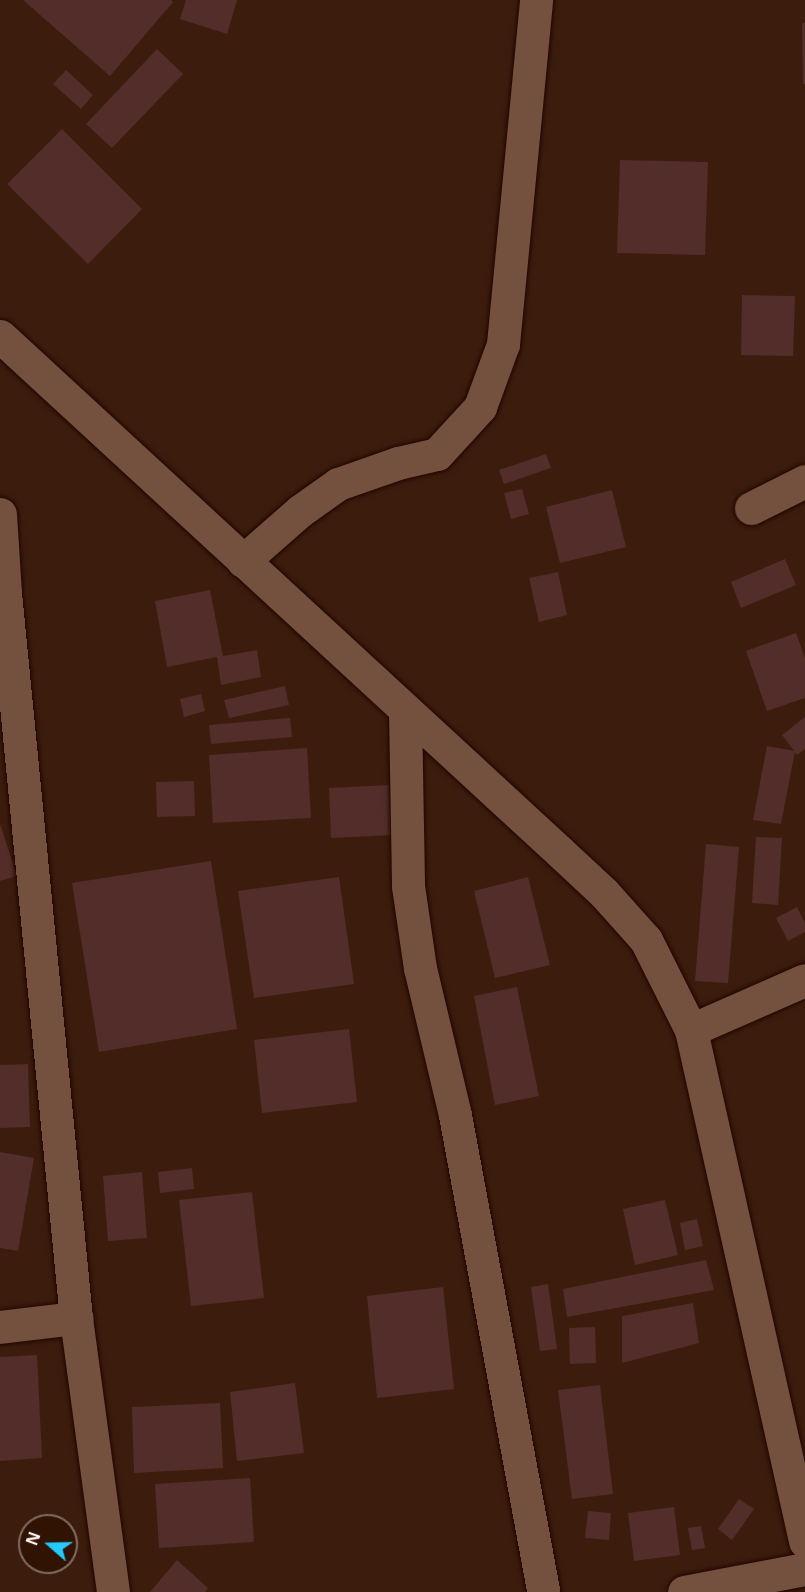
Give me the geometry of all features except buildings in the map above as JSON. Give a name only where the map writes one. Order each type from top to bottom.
[{"type":"street","points":[[243,561],[300,511],[338,484],[398,463],[437,454],[480,407],[503,344],[536,0]]},
{"type":"street","points":[[0,336],[575,866],[646,940],[691,1030],[805,1541]]},
{"type":"street","points":[[751,508],[805,481]]},
{"type":"street","points":[[0,513],[2,594],[76,1318],[113,1592]]},
{"type":"street","points":[[405,711],[408,886],[420,968],[455,1115],[543,1592]]},
{"type":"street","points":[[691,1030],[805,980]]},
{"type":"street","points":[[0,1327],[76,1318]]},
{"type":"street","points":[[684,1592],[805,1569]]}]
